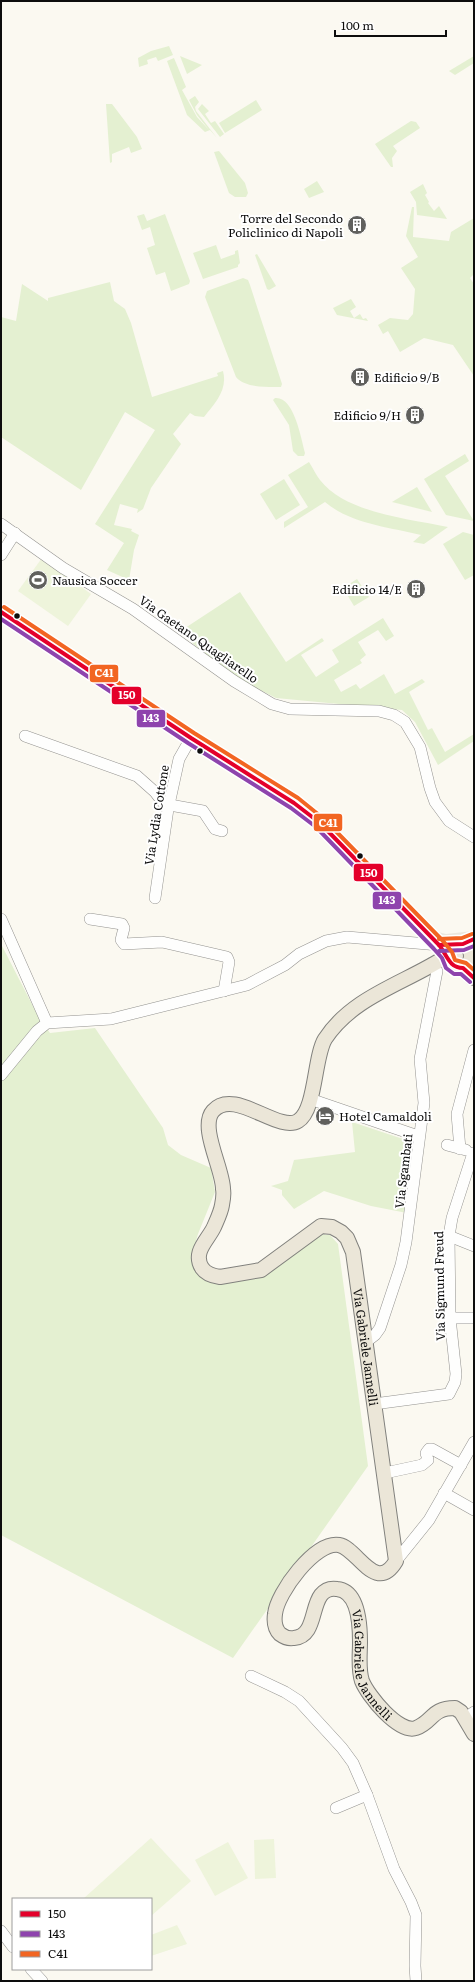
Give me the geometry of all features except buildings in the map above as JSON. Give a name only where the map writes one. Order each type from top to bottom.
[{"type":"main road","name":"Via Gabriele Jannelli","points":[[458,952],[434,968],[360,1004],[341,1020],[325,1040],[318,1061],[310,1099],[303,1117],[299,1120],[289,1123],[234,1104],[222,1105],[212,1112],[208,1124],[224,1190],[222,1206],[213,1228],[199,1252],[200,1264],[203,1270],[214,1276],[261,1270],[321,1226],[332,1227],[347,1238],[353,1252],[385,1473],[396,1561],[392,1568],[386,1572],[378,1572],[366,1568],[346,1548],[338,1545],[330,1545],[320,1550],[304,1563],[285,1589],[276,1606],[274,1622],[276,1628],[284,1636],[296,1638],[305,1633],[312,1621],[318,1599],[322,1594],[334,1588],[346,1592],[351,1597],[357,1612],[360,1640],[359,1671],[363,1682],[395,1723],[404,1728],[416,1728],[433,1714],[447,1708],[455,1708],[470,1715],[474,1734]]},
{"type":"main road","points":[[458,952],[474,978]]},
{"type":"street","name":"Via Gaetano Quagliarello","points":[[1,524],[63,568],[146,617],[234,681],[272,704],[290,709],[378,711],[394,715],[405,722],[420,747],[435,802],[449,821],[474,837]]},
{"type":"street","points":[[1,555],[15,533]]},
{"type":"street","points":[[1,612],[191,738],[294,803],[320,823],[458,952]]},
{"type":"street","points":[[25,736],[137,776],[169,807],[203,811],[215,829],[222,831]]},
{"type":"street","name":"Via Lydia Cottone","points":[[155,898],[169,807],[179,759],[191,738]]},
{"type":"street","points":[[1,919],[47,1023]]},
{"type":"street","points":[[90,919],[122,924],[124,928],[121,941],[124,944],[162,942],[227,957],[230,962],[224,991]]},
{"type":"street","points":[[1,1075],[37,1031],[47,1023],[111,1019],[247,985],[285,965],[299,954],[326,941],[347,937],[458,952]]},
{"type":"street","name":"Via Sgambati","points":[[366,1342],[375,1336],[380,1328],[401,1265],[406,1242],[424,1103],[420,1059],[434,968]]},
{"type":"street","points":[[460,1149],[457,1114],[474,1050]]},
{"type":"street","points":[[310,1099],[414,1135]]},
{"type":"street","points":[[447,1145],[473,1153]]},
{"type":"street","name":"Via Sigmund Freud","points":[[374,1404],[449,1394],[455,1382],[456,1374],[450,1318],[449,1236],[452,1218],[473,1153]]},
{"type":"street","points":[[449,1236],[474,1246]]},
{"type":"street","points":[[450,1318],[474,1318]]},
{"type":"street","points":[[396,1561],[429,1520],[474,1442]]},
{"type":"street","points":[[385,1473],[422,1465],[428,1460],[426,1453],[428,1449],[432,1449],[461,1465]]},
{"type":"street","points":[[444,1493],[474,1510]]},
{"type":"street","points":[[251,1676],[285,1692],[299,1701],[353,1763],[367,1795],[394,1869],[412,1902],[416,1915],[414,1966],[416,1981]]},
{"type":"street","points":[[336,1808],[367,1795]]},
{"type":"street","points":[[1,1931],[12,1946]]},
{"type":"street","points":[[32,1970],[42,1981]]},
{"type":"green space","points":[[169,46],[173,55],[158,61],[156,57],[147,60],[148,64],[139,67],[138,58],[151,51]]},
{"type":"green space","points":[[180,56],[202,65],[187,74]]},
{"type":"green space","points":[[474,56],[474,63],[455,75],[449,71]]},
{"type":"green space","points":[[174,58],[186,87],[182,90],[197,117],[209,130],[197,115],[189,100],[195,96],[199,102],[195,107],[196,111],[217,138],[210,130],[205,132],[187,115],[167,61]]},
{"type":"green space","points":[[256,100],[262,110],[225,133],[219,123]]},
{"type":"green space","points":[[106,104],[112,104],[137,137],[142,149],[131,153],[129,147],[112,154],[112,162],[110,163]]},
{"type":"green space","points":[[202,104],[209,111],[205,114],[211,123],[215,121],[224,134],[220,137],[198,109]]},
{"type":"green space","points":[[411,121],[416,122],[420,128],[393,146],[397,151],[392,158],[393,167],[391,167],[375,144]]},
{"type":"green space","points":[[219,151],[245,183],[248,193],[246,197],[235,197],[229,193],[214,152]]},
{"type":"green space","points":[[317,181],[324,192],[309,198],[304,189]]},
{"type":"green space","points":[[423,184],[427,193],[425,195],[429,202],[428,203],[434,211],[439,206],[447,219],[417,215],[416,202],[410,192]]},
{"type":"green space","points":[[412,207],[414,207],[413,237],[449,241],[451,232],[474,218],[474,274],[470,278],[474,284],[474,376],[453,345],[424,338],[400,352],[388,331],[383,334],[378,325],[390,318],[408,320],[413,314],[415,289],[401,268],[418,257],[406,236]]},
{"type":"green space","points":[[144,214],[147,221],[165,214],[190,281],[189,284],[171,291],[165,272],[156,275],[147,248],[155,245],[150,227],[142,230],[137,216]]},
{"type":"green space","points":[[216,245],[221,259],[235,254],[235,251],[238,250],[240,263],[238,267],[203,279],[193,253]]},
{"type":"green space","points":[[257,254],[276,286],[269,290],[267,289],[255,255]]},
{"type":"green space","points":[[243,278],[248,280],[250,285],[282,384],[281,387],[251,385],[240,381],[236,377],[205,297],[207,291]]},
{"type":"green space","points":[[110,282],[114,301],[125,309],[131,323],[152,397],[218,376],[217,373],[223,371],[224,378],[224,384],[220,396],[204,417],[195,416],[190,413],[173,434],[181,444],[151,488],[143,509],[137,513],[138,509],[120,504],[114,525],[132,529],[131,531],[139,535],[134,550],[129,580],[107,570],[124,543],[95,524],[155,430],[125,412],[81,490],[1,437],[1,317],[16,321],[22,284],[48,301],[48,298]]},
{"type":"green space","points":[[351,299],[356,307],[350,311],[354,318],[360,314],[363,319],[366,318],[368,321],[337,315],[333,308]]},
{"type":"green space","points":[[275,398],[282,399],[287,404],[296,419],[305,453],[304,456],[298,456],[293,451],[289,425],[273,400]]},
{"type":"green space","points":[[465,454],[469,461],[445,476],[474,521],[446,515],[424,479]]},
{"type":"green space","points":[[309,462],[320,480],[331,491],[345,500],[379,513],[448,527],[424,544],[413,542],[421,535],[358,520],[335,509],[325,502],[284,528],[284,522],[308,507],[288,475]]},
{"type":"green space","points":[[284,479],[300,505],[276,520],[260,494]]},
{"type":"green space","points":[[417,487],[432,512],[392,502]]},
{"type":"green space","points":[[463,532],[474,535],[474,575],[465,580],[443,544]]},
{"type":"green space","points":[[42,558],[91,594],[68,626],[18,591]]},
{"type":"green space","points":[[357,579],[369,597],[354,606],[343,588]]},
{"type":"green space","points":[[240,592],[286,662],[322,638],[324,641],[301,655],[316,677],[339,662],[332,650],[383,618],[394,636],[386,641],[378,630],[358,642],[366,655],[360,660],[362,663],[334,680],[341,692],[356,684],[360,689],[384,674],[395,694],[422,679],[425,682],[409,692],[428,730],[432,728],[445,752],[474,734],[474,741],[438,765],[415,722],[402,710],[276,698],[232,676],[179,632]]},
{"type":"green space","points":[[1,944],[37,1014],[50,1033],[95,1028],[163,1128],[168,1145],[181,1155],[211,1168],[215,1192],[198,1234],[192,1254],[198,1274],[213,1281],[262,1275],[318,1234],[330,1235],[338,1244],[368,1466],[233,1658],[1,1535]]},
{"type":"green space","points":[[352,1122],[415,1143],[407,1213],[371,1206],[324,1191],[294,1209],[282,1195],[282,1190],[271,1186],[288,1181],[294,1160],[355,1152]]},
{"type":"green space","points":[[151,1838],[191,1881],[152,1915],[152,1898],[84,1898]]},
{"type":"green space","points":[[274,1839],[276,1878],[255,1879],[254,1840]]},
{"type":"green space","points":[[228,1842],[248,1878],[215,1896],[195,1860]]},
{"type":"green space","points":[[177,1925],[187,1944],[152,1956],[152,1935]]},
{"type":"shaded area","points":[[430,930],[446,934],[473,931],[474,979],[468,985],[449,965],[441,960],[437,951],[416,935]]},
{"type":"transit line","name":"C41","points":[[4,607],[194,733],[298,798],[324,819],[443,941],[452,952],[455,960],[466,963],[474,970]]},
{"type":"transit line","name":"150","points":[[1,612],[191,738],[294,803],[320,823],[439,945],[451,963],[454,966],[463,968],[474,978]]},
{"type":"transit line","name":"143","points":[[1,619],[188,743],[291,808],[316,827],[434,949],[442,958],[446,968],[454,974],[461,974],[470,982]]},
{"type":"transit line","name":"C41","points":[[439,939],[462,938],[472,934]]},
{"type":"transit line","name":"150","points":[[439,945],[463,944],[474,939]]},
{"type":"transit line","name":"143","points":[[439,951],[464,950],[474,946]]},
{"type":"place","name":"Torre del Secondo Policlinico di Napoli","points":[[357,225]]},
{"type":"place","name":"Edificio 9/B","points":[[360,377]]},
{"type":"place","name":"Edificio 9/H","points":[[415,415]]},
{"type":"place","name":"Nausica Soccer","points":[[38,580]]},
{"type":"place","name":"Edificio 14/E","points":[[416,589]]},
{"type":"place","name":"Hotel Camaldoli","points":[[325,1116]]}]
